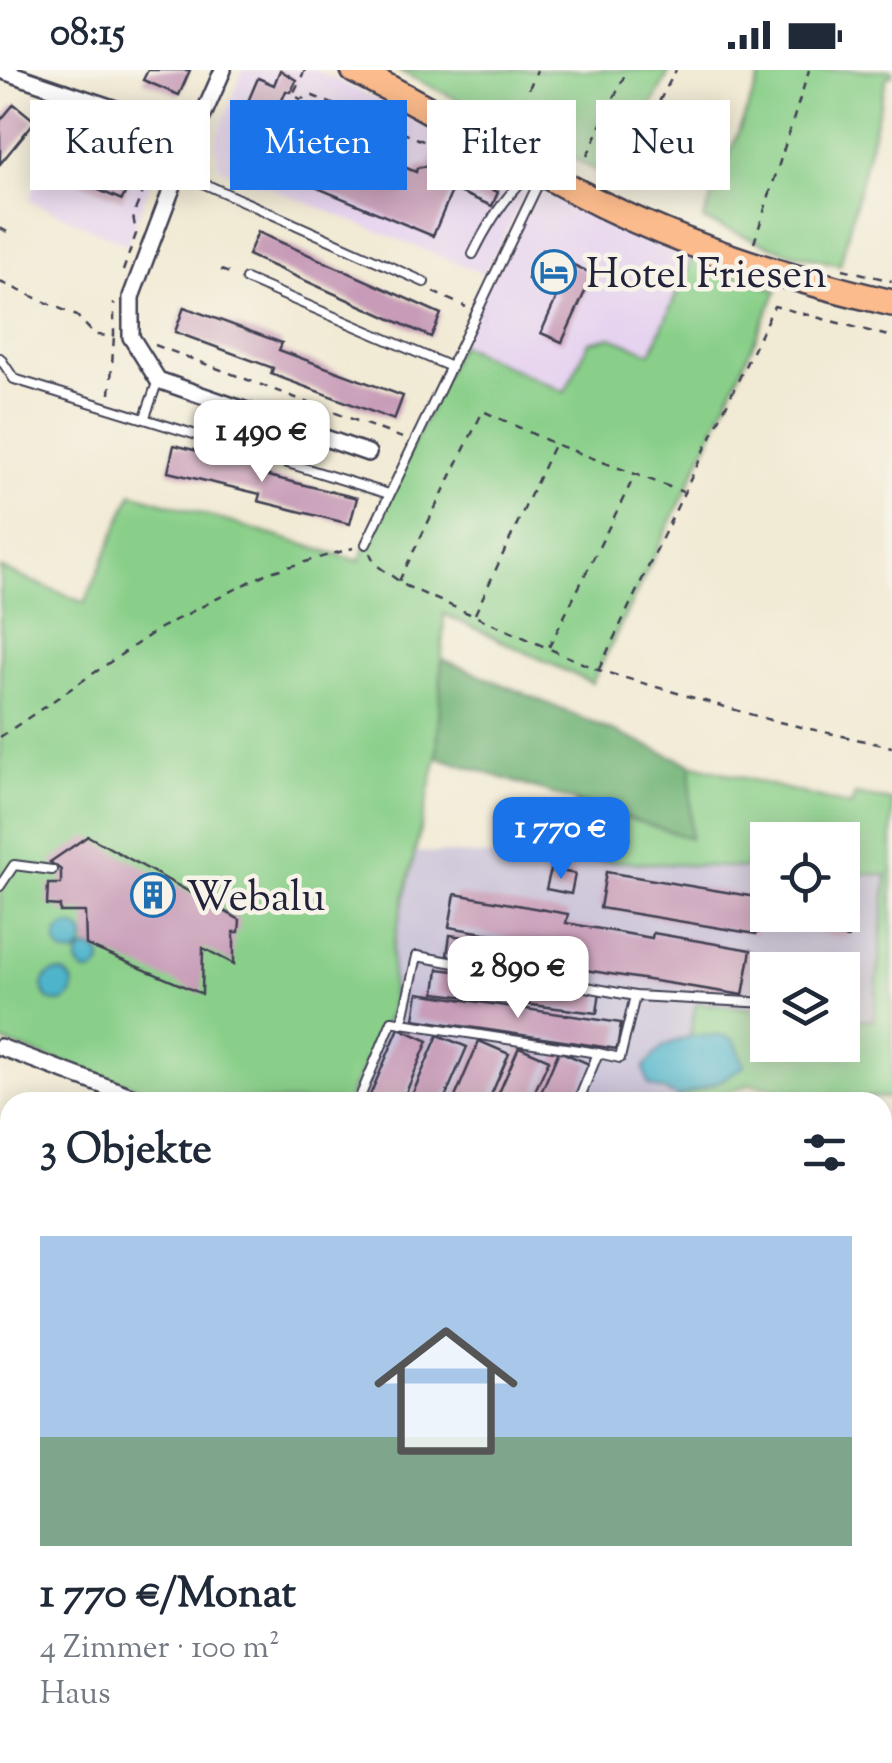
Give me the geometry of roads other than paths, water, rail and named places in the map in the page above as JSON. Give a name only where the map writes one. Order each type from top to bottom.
[{"type":"main road","points":[[354,70],[427,110]]},
{"type":"main road","points":[[575,190],[748,264],[892,303]]},
{"type":"street","points":[[210,100],[223,70]]},
{"type":"street","points":[[3,75],[84,100]]},
{"type":"street","points":[[171,190],[131,297],[131,338],[158,380],[368,453]]},
{"type":"street","points":[[0,1047],[119,1092]]},
{"type":"lane","points":[[210,186],[424,282]]},
{"type":"lane","points":[[473,254],[512,190]]},
{"type":"lane","points":[[366,544],[531,190]]},
{"type":"lane","points":[[246,280],[451,367]]},
{"type":"lane","points":[[0,358],[14,379],[389,494]]},
{"type":"lane","points":[[145,418],[158,380]]},
{"type":"lane","points":[[0,886],[14,865],[52,870]]},
{"type":"lane","points":[[402,1023],[418,956],[636,996],[750,1002]]},
{"type":"lane","points":[[362,1092],[392,1022],[620,1058],[636,996]]},
{"type":"lane","points":[[582,1092],[598,1053]]},
{"type":"water","points":[[70,926],[80,930],[84,940],[80,950],[70,954],[60,950],[56,940],[60,930]]},
{"type":"water","points":[[89,948],[101,960],[89,972],[77,960]]},
{"type":"water","points":[[58,972],[72,981],[73,987],[64,1001],[58,1002],[44,993],[43,987],[52,973]]},
{"type":"water","points":[[690,1036],[725,1036],[735,1041],[745,1066],[692,1092],[666,1092],[648,1085],[644,1067],[663,1046]]},
{"type":"place","name":"Hotel Friesen","points":[[554,272]]},
{"type":"place","name":"Webalu","points":[[153,895]]}]
